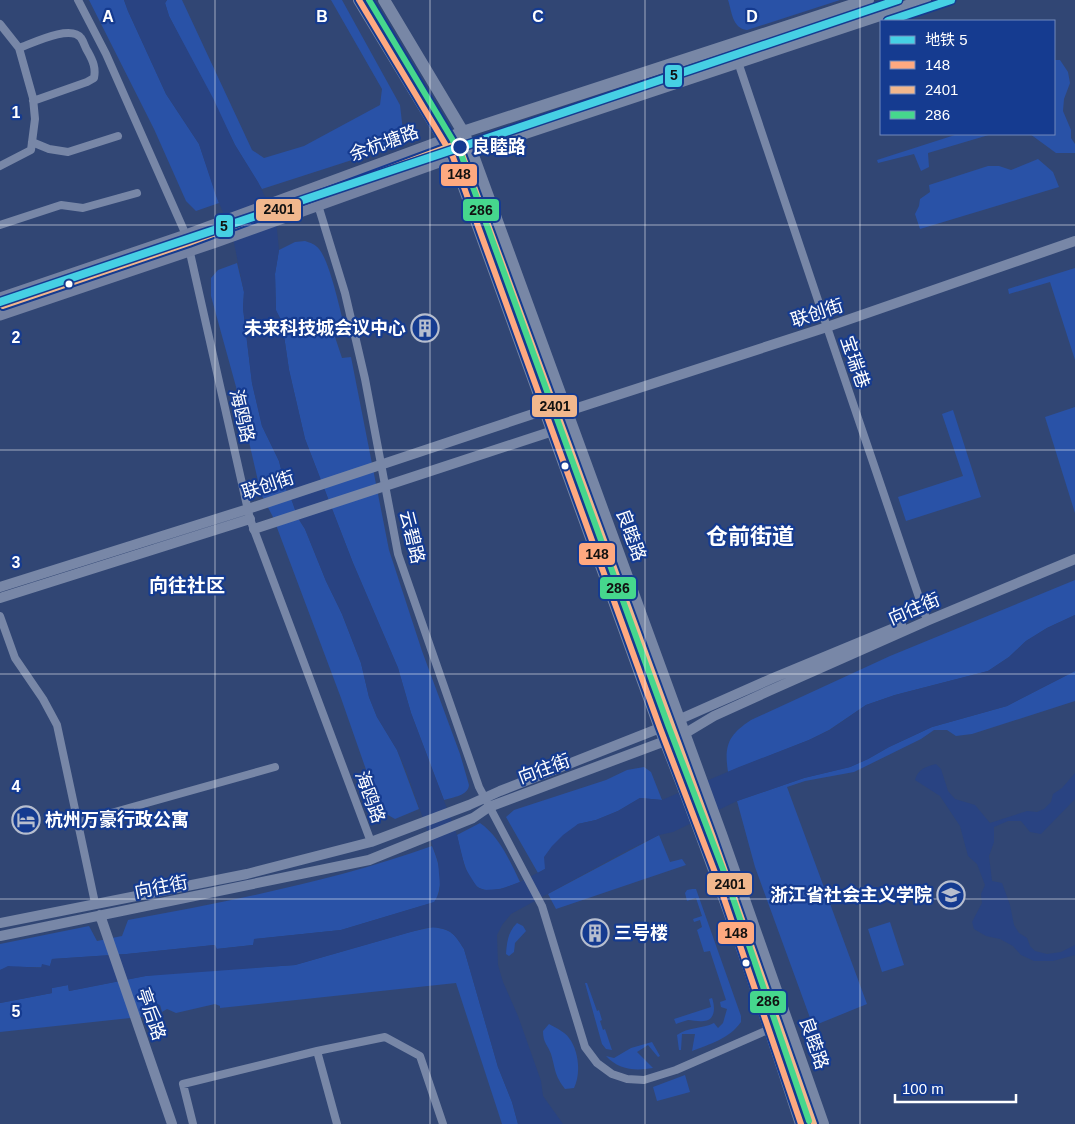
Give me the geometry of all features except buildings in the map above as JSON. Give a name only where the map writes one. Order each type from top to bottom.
[{"type":"main road","name":"良睦路","points":[[358,0],[444,140],[452,157],[660,728],[679,775],[770,1029],[801,1124]]},
{"type":"main road","name":"良睦路","points":[[384,0],[472,150],[721,834],[823,1124]]},
{"type":"main road","name":"余杭塘路","points":[[0,298],[186,235],[222,220],[463,132],[868,0]]},
{"type":"main road","name":"余杭塘路","points":[[0,316],[216,242],[472,150],[925,0]]},
{"type":"street","name":"海鸥路","points":[[78,0],[106,54],[186,235],[249,514],[370,842]]},
{"type":"street","points":[[0,24],[19,48],[33,101],[35,119],[31,150],[0,166]]},
{"type":"street","points":[[19,48],[65,32],[73,33],[81,37],[96,71],[94,78],[87,82],[33,101]]},
{"type":"street","points":[[0,38],[8,34]]},
{"type":"street","name":"宝瑞巷","points":[[738,62],[926,615]]},
{"type":"street","points":[[32,142],[49,149],[68,152],[118,136]]},
{"type":"street","points":[[0,225],[62,205],[83,208],[137,193]]},
{"type":"street","name":"云碧路","points":[[318,205],[344,293],[364,379],[398,554],[487,803],[542,906],[585,1047],[597,1063],[612,1074],[626,1079],[644,1080],[657,1077],[770,1029]]},
{"type":"street","name":"联创街","points":[[568,412],[827,327],[1075,241]]},
{"type":"street","points":[[0,306],[26,289]]},
{"type":"street","points":[[0,310],[32,304]]},
{"type":"street","name":"联创街","points":[[0,598],[249,514],[277,499],[545,410]]},
{"type":"street","points":[[254,530],[553,431]]},
{"type":"street","name":"联创街","points":[[0,587],[249,514]]},
{"type":"street","name":"向往街","points":[[0,936],[369,860],[473,818],[487,803],[773,678],[1075,553]]},
{"type":"street","name":"向往街","points":[[0,923],[248,874],[370,842],[404,831],[469,805],[487,803],[684,734],[714,716],[771,690],[929,620],[1075,559]]},
{"type":"street","points":[[0,616],[15,658],[57,725],[95,903]]},
{"type":"street","points":[[79,822],[275,767]]},
{"type":"street","name":"亭后路","points":[[100,915],[172,1124]]},
{"type":"street","points":[[193,1124],[183,1084],[317,1051],[385,1037],[420,1056],[443,1124]]},
{"type":"street","points":[[317,1051],[337,1124]]},
{"type":"shaded area","points":[[89,0],[124,0],[166,94],[199,144],[219,203],[196,211],[186,201],[154,129]]},
{"type":"shaded area","points":[[124,0],[167,0],[165,3],[169,16],[213,98],[235,145],[258,182],[276,220],[279,250],[275,274],[276,310],[282,322],[289,370],[305,439],[353,563],[398,668],[411,713],[457,835],[465,868],[477,887],[484,890],[501,889],[545,869],[544,857],[552,846],[578,824],[596,820],[618,811],[640,798],[662,800],[809,740],[830,730],[866,705],[895,695],[988,671],[1009,657],[1026,641],[1047,628],[1075,615],[1075,671],[1007,706],[932,727],[850,767],[804,778],[737,801],[673,832],[659,835],[626,851],[511,914],[497,935],[498,965],[541,1081],[543,1096],[563,1124],[518,1124],[512,1102],[498,1067],[464,949],[453,934],[444,929],[425,928],[295,965],[146,976],[69,991],[68,985],[52,988],[52,993],[0,1003],[0,970],[8,966],[41,968],[42,964],[50,966],[52,959],[215,945],[217,949],[253,945],[254,939],[341,930],[434,902],[439,894],[440,886],[438,861],[406,770],[397,750],[377,717],[369,697],[361,663],[342,614],[305,529],[298,518],[286,489],[279,461],[262,426],[252,383],[243,308],[244,292],[232,233],[216,196],[199,144],[166,94]]},
{"type":"shaded area","points":[[167,0],[182,0],[252,150],[264,158],[304,146],[380,105],[382,89],[331,0],[342,0],[400,105],[403,131],[400,140],[383,150],[262,189],[235,145],[169,16],[165,3]]},
{"type":"shaded area","points":[[728,0],[840,0],[747,30],[742,29],[735,23]]},
{"type":"shaded area","points":[[1055,60],[1060,60],[1068,72],[1070,83],[1064,99],[1063,111],[1071,130],[1071,138],[1075,144],[1075,153],[1056,153],[1031,135],[1055,135]]},
{"type":"shaded area","points":[[955,135],[989,135],[928,153],[929,167],[921,171],[914,154],[878,163],[877,160]]},
{"type":"shaded area","points":[[1038,159],[1053,172],[1059,187],[920,229],[915,214],[920,199],[930,192],[929,185],[988,166],[999,166],[1011,170]]},
{"type":"shaded area","points":[[305,241],[319,249],[331,275],[345,329],[334,334],[342,358],[351,357],[389,550],[469,785],[466,792],[456,797],[444,800],[411,713],[398,668],[353,563],[305,439],[289,370],[282,322],[276,311],[275,274],[279,250],[295,242]]},
{"type":"shaded area","points":[[237,263],[244,292],[243,308],[252,383],[262,426],[279,461],[286,489],[298,518],[305,529],[342,614],[361,663],[369,697],[377,717],[397,750],[419,809],[395,819],[388,815],[378,804],[341,698],[273,517],[261,494],[238,394],[211,296],[211,278],[218,270]]},
{"type":"shaded area","points":[[1075,268],[1075,360],[1050,282],[1009,294],[1008,289]]},
{"type":"shaded area","points":[[1075,407],[1075,513],[1045,417]]},
{"type":"shaded area","points":[[953,410],[981,497],[906,521],[898,497],[963,476],[942,414]]},
{"type":"shaded area","points":[[1075,580],[1075,615],[1047,628],[1026,641],[1009,657],[988,671],[895,695],[866,705],[829,730],[809,740],[728,772],[727,748],[729,742],[743,725],[751,720],[890,656]]},
{"type":"shaded area","points":[[1075,671],[1075,701],[972,734],[956,736],[947,730],[934,730],[921,739],[854,772],[805,781],[787,787],[867,1004],[813,1026],[755,867],[737,801],[804,778],[850,767],[932,727],[1007,706]]},
{"type":"shaded area","points":[[936,764],[941,769],[948,791],[955,799],[975,805],[990,823],[1027,811],[1037,812],[1044,809],[1051,802],[1053,794],[1062,788],[1075,773],[1075,799],[1041,834],[1030,832],[1021,821],[1008,821],[994,827],[994,842],[989,856],[992,881],[1002,883],[1010,905],[1014,925],[1019,933],[1027,938],[1030,946],[1035,951],[1047,954],[1061,952],[1075,945],[1075,955],[1053,961],[1034,961],[1021,955],[1013,946],[1000,939],[986,936],[974,929],[972,922],[982,903],[981,894],[985,885],[977,864],[968,856],[960,826],[940,796],[915,780],[922,769]]},
{"type":"shaded area","points":[[644,767],[651,772],[662,800],[640,798],[618,811],[596,820],[578,824],[545,869],[538,873],[506,817],[514,810],[606,780],[627,770]]},
{"type":"shaded area","points":[[480,823],[487,828],[498,842],[520,882],[502,888],[487,890],[477,886],[472,881],[465,866],[457,835]]},
{"type":"shaded area","points":[[659,835],[670,862],[682,859],[686,865],[556,909],[548,894]]},
{"type":"shaded area","points":[[432,846],[440,874],[438,895],[435,902],[341,930],[255,939],[253,945],[216,949],[214,945],[52,959],[50,966],[12,967],[0,970],[0,944],[89,926],[97,941],[122,936],[128,920],[320,880]]},
{"type":"shaded area","points":[[696,889],[741,1016],[741,1022],[725,1037],[692,1051],[695,1034],[682,1034],[681,1050],[679,1050],[677,1035],[714,1023],[718,1028],[723,1023],[727,1009],[721,1007],[720,1002],[726,1000],[710,951],[704,952],[697,930],[702,927],[700,920],[694,922],[693,919],[702,916],[696,898],[687,901],[685,893],[687,890]]},
{"type":"shaded area","points":[[890,922],[904,965],[882,972],[868,929]]},
{"type":"shaded area","points":[[517,923],[523,926],[526,931],[515,943],[514,952],[509,956],[506,954],[508,941],[510,933]]},
{"type":"shaded area","points":[[433,927],[452,933],[464,949],[498,1067],[512,1102],[518,1124],[502,1124],[456,983],[220,1008],[220,1006],[215,1004],[176,1013],[167,1009],[162,1012],[160,1005],[155,1003],[150,1008],[149,1016],[0,1032],[0,1003],[52,993],[52,988],[68,985],[69,991],[145,976],[295,965]]},
{"type":"shaded area","points":[[585,983],[587,983],[597,1011],[599,1010],[602,1020],[600,1021],[603,1030],[605,1029],[612,1050],[606,1049],[602,1044]]},
{"type":"shaded area","points":[[712,998],[714,1012],[711,1018],[702,1021],[688,1020],[676,1024],[674,1019],[711,1007],[709,999]]},
{"type":"shaded area","points":[[549,1024],[567,1036],[575,1049],[578,1076],[574,1088],[565,1089],[557,1076],[543,1035],[543,1031]]},
{"type":"shaded area","points":[[652,1042],[660,1056],[658,1057],[648,1045],[637,1052],[653,1068],[622,1067],[606,1056],[614,1058],[631,1048]]},
{"type":"shaded area","points":[[685,1075],[690,1092],[657,1101],[653,1087]]},
{"type":"metro line","name":"5","points":[[0,302],[898,0]]},
{"type":"metro line","name":"5","points":[[891,20],[951,0]]},
{"type":"transit line","name":"148","points":[[359,0],[453,157],[660,728],[716,875],[801,1124]]},
{"type":"transit line","name":"286","points":[[369,0],[461,154],[668,725],[724,872],[809,1121]]},
{"type":"transit line","name":"2401","points":[[3,306],[189,243],[458,143],[713,837],[814,1124]]},
{"type":"place","name":"良睦路","points":[[460,147]]},
{"type":"place","name":"未来科技城会议中心","points":[[425,328]]},
{"type":"place","name":"杭州万豪行政公寓","points":[[26,820]]},
{"type":"place","name":"浙江省社会主义学院","points":[[951,895]]},
{"type":"place","name":"三号楼","points":[[595,933]]},
{"type":"district","name":"仓前街道","points":[[750,536]]},
{"type":"district","name":"向往社区","points":[[187,585]]}]
